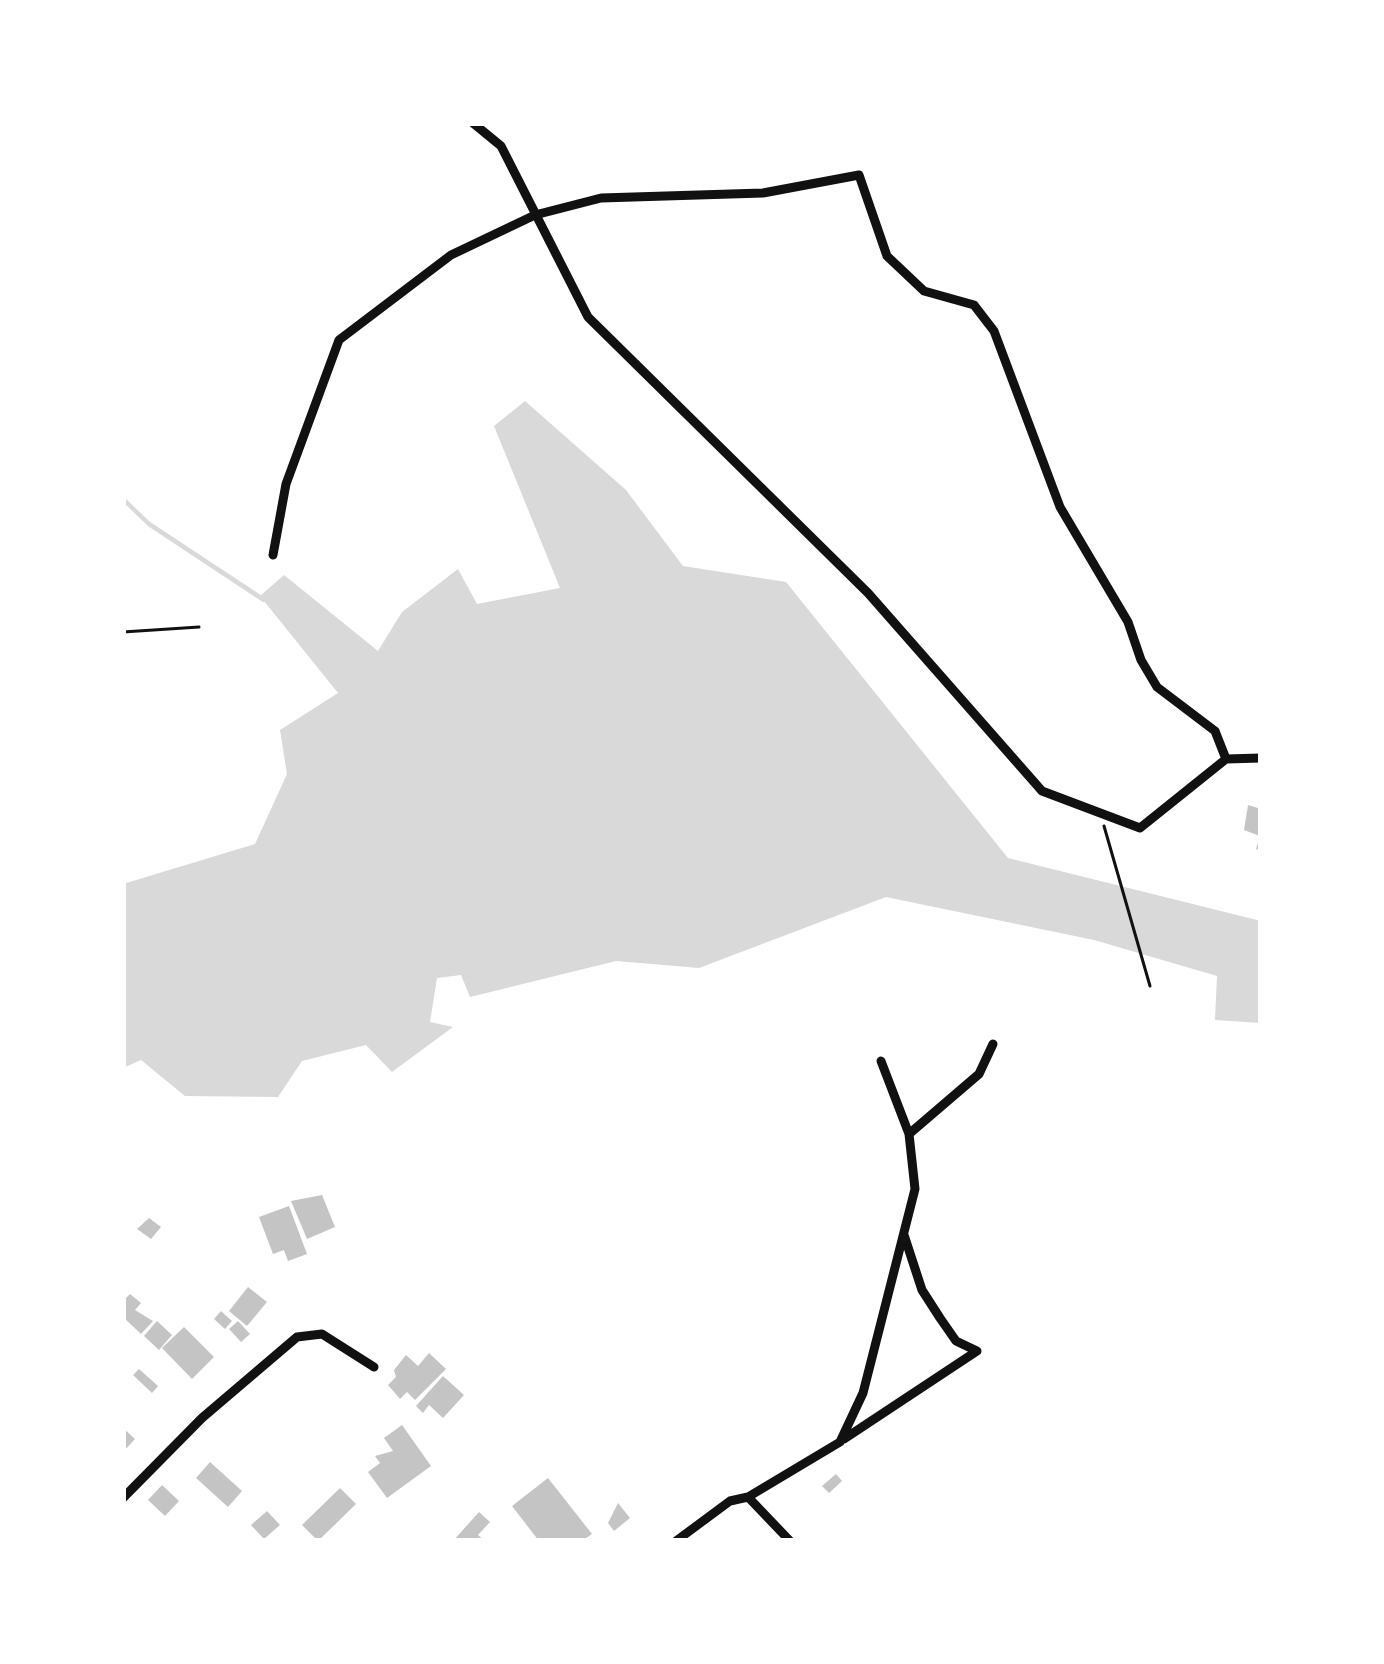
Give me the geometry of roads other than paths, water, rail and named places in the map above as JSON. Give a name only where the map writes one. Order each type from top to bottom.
[{"type":"street","points":[[473,123],[501,146],[588,317],[868,593],[1042,791],[1140,828],[1226,759],[1261,758]]},
{"type":"street","points":[[273,555],[286,484],[338,340],[452,255],[536,215],[601,198],[763,193],[860,176],[887,256],[924,291],[974,305],[994,331],[1060,507],[1128,622],[1157,687],[1214,731],[1226,759]]},
{"type":"street","points":[[909,1134],[979,1074],[993,1044]]},
{"type":"street","points":[[840,1442],[863,1393],[915,1189],[909,1134],[881,1061]]},
{"type":"street","points":[[676,1541],[730,1501],[748,1497],[840,1442],[977,1351],[956,1340],[922,1290],[903,1232]]},
{"type":"street","points":[[123,1498],[202,1418],[297,1337],[322,1334],[374,1367]]},
{"type":"street","points":[[748,1497],[790,1541]]},
{"type":"waterway","points":[[123,499],[149,524],[264,600]]}]
